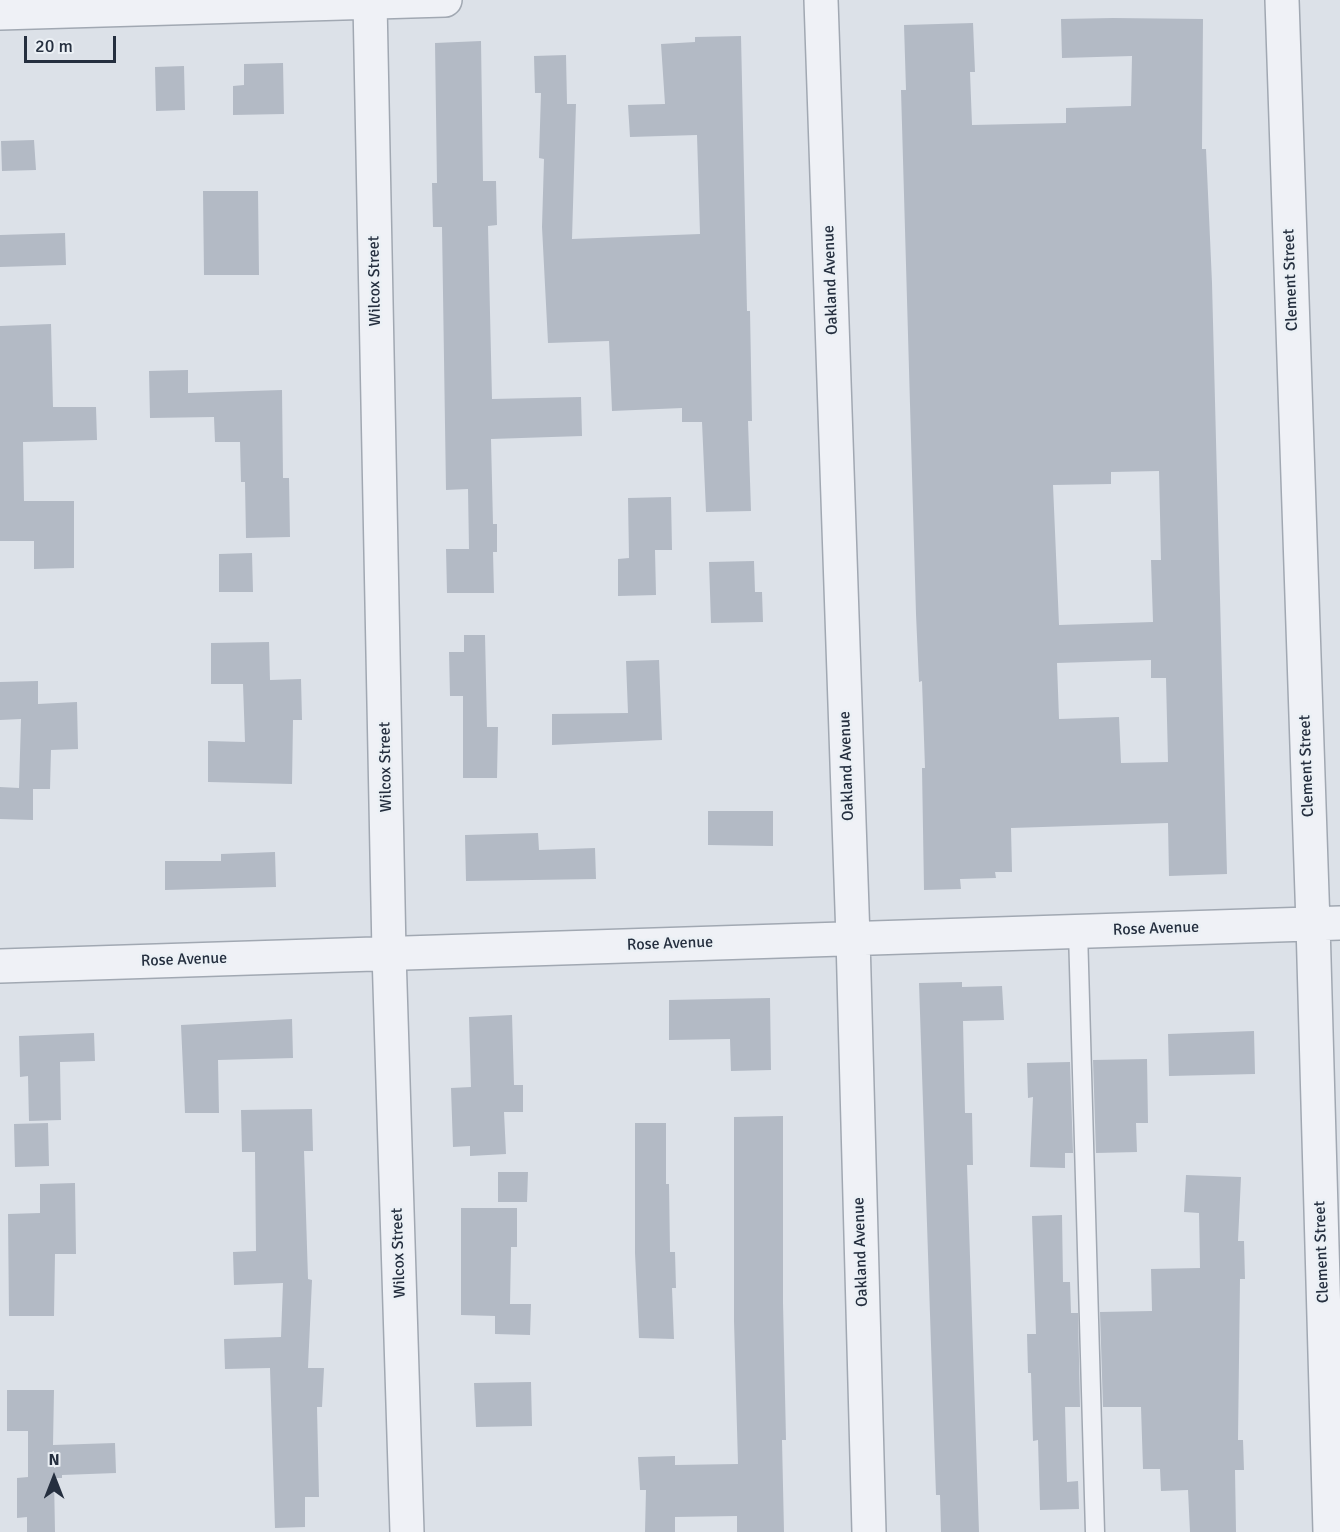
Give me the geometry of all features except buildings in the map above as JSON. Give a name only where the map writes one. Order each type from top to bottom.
[{"type":"street","points":[[0,13],[445,0]]},
{"type":"street","name":"Oakland Avenue","points":[[821,0],[853,939],[869,1532]]},
{"type":"street","name":"Clement Street","points":[[1282,0],[1326,923],[1330,1532]]},
{"type":"street","name":"Wilcox Street","points":[[370,2],[389,953],[407,1532]]},
{"type":"street","name":"Rose Avenue","points":[[0,966],[1326,923]]},
{"type":"lane","points":[[1078,931],[1095,1532]]}]
